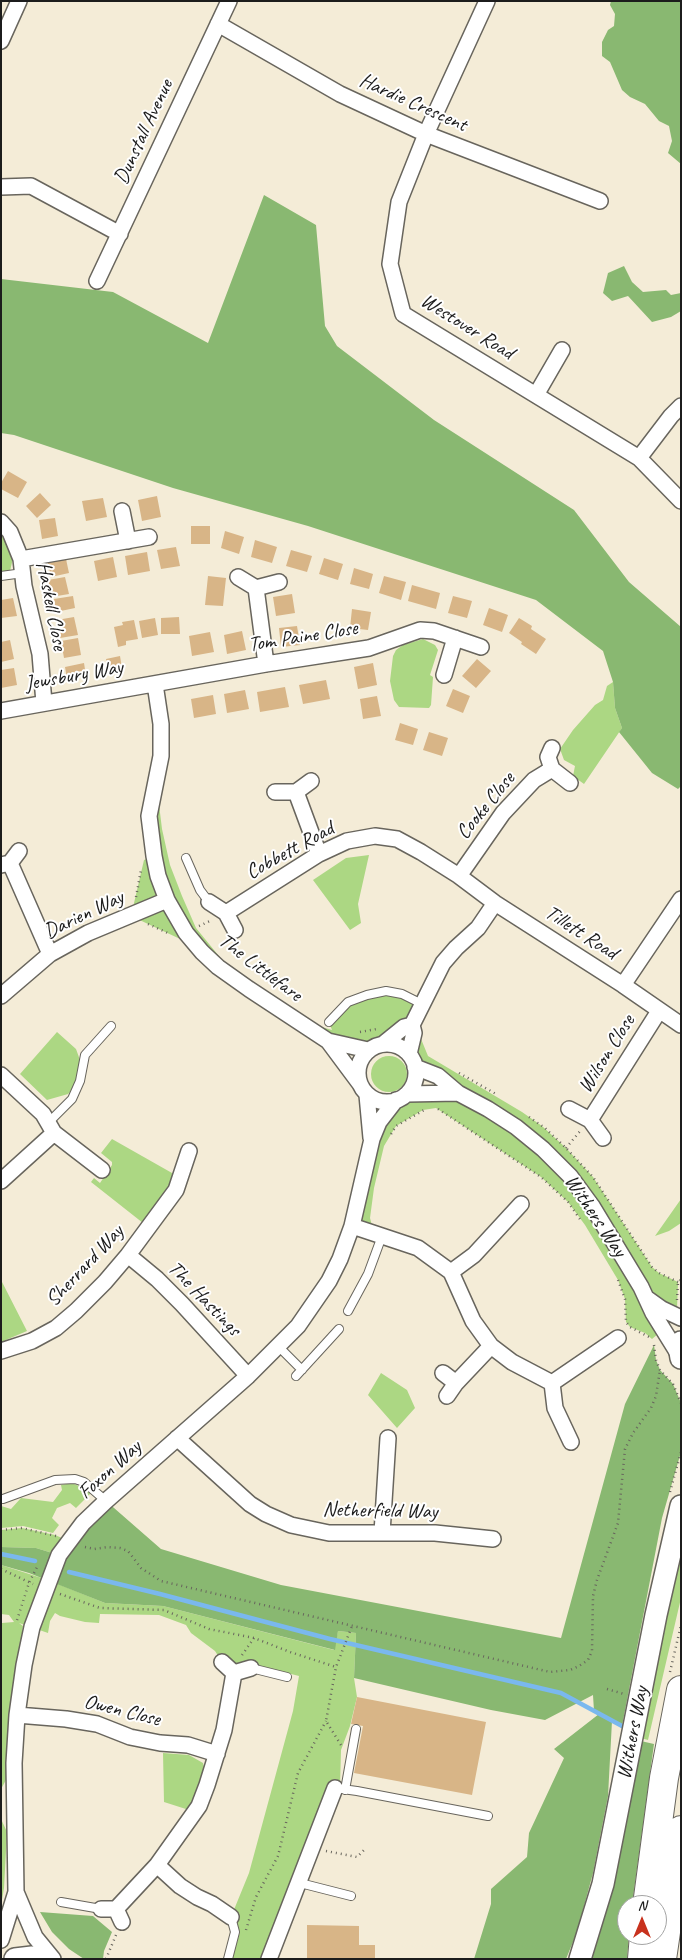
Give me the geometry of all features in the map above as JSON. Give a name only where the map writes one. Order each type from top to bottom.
[{"type":"highway","points":[[648,1895],[664,1778],[681,1690]]},
{"type":"highway","points":[[662,1959],[681,1830]]},
{"type":"highway","points":[[642,1959],[643,1945]]},
{"type":"street","points":[[1,41],[19,1]]},
{"type":"street","name":"Dunstall Avenue","points":[[97,281],[229,1]]},
{"type":"street","name":"Westover Road","points":[[488,1],[426,134],[399,202],[390,264],[403,314],[639,458],[681,501]]},
{"type":"street","name":"Hardie Crescent","points":[[218,24],[340,94],[426,134],[600,201]]},
{"type":"street","points":[[1,187],[32,186],[120,234]]},
{"type":"street","points":[[536,395],[562,350]]},
{"type":"street","points":[[639,458],[681,406]]},
{"type":"street","points":[[122,511],[128,540]]},
{"type":"street","name":"Haskell Close","points":[[1,522],[10,532],[22,566],[40,654],[44,703]]},
{"type":"street","points":[[22,566],[128,540],[149,537]]},
{"type":"street","points":[[238,577],[256,588],[278,582]]},
{"type":"street","points":[[256,588],[266,664]]},
{"type":"street","name":"Tom Paine Close","points":[[155,684],[369,648],[420,630],[434,631],[481,647]]},
{"type":"street","points":[[444,676],[455,638]]},
{"type":"street","name":"Jewsbury Way","points":[[1,710],[155,684]]},
{"type":"street","name":"The Littlefare","points":[[155,684],[161,724],[161,756],[150,816],[158,876],[167,900],[186,933],[218,968],[328,1041],[364,1089]]},
{"type":"street","points":[[552,748],[548,757],[552,769],[570,783]]},
{"type":"street","name":"Cooke Close","points":[[459,876],[502,813],[534,780],[552,769]]},
{"type":"street","points":[[275,792],[296,792],[311,781]]},
{"type":"street","points":[[296,792],[319,854]]},
{"type":"street","name":"Cobbett Road","points":[[226,913],[319,854],[347,841],[375,836],[397,839],[459,876]]},
{"type":"street","points":[[10,860],[50,954]]},
{"type":"street","name":"Tillett Road","points":[[459,876],[495,903],[681,1025]]},
{"type":"street","points":[[623,986],[681,899]]},
{"type":"street","name":"Darien Way","points":[[1,996],[50,954],[88,933],[167,900]]},
{"type":"street","points":[[209,902],[226,913],[235,930]]},
{"type":"street","points":[[412,1025],[404,1027],[383,1044],[368,1050],[359,1066],[364,1089],[381,1101],[402,1097],[413,1086],[416,1077],[412,1060],[414,1033],[412,1025],[443,963],[478,928],[495,903]]},
{"type":"street","name":"Wilson Close","points":[[590,1120],[659,1012]]},
{"type":"street","name":"The Littlefare","points":[[328,1041],[368,1050]]},
{"type":"street","points":[[383,1044],[393,1044],[401,1048],[412,1060]]},
{"type":"street","name":"Withers Way","points":[[412,1060],[438,1076],[458,1093],[516,1127],[543,1149],[570,1176],[592,1206],[648,1299],[653,1313],[680,1352]]},
{"type":"street","points":[[1,1075],[27,1097],[43,1114],[51,1128],[102,1170]]},
{"type":"street","name":"Foxon Way","points":[[364,1089],[372,1139]]},
{"type":"street","name":"Withers Way","points":[[402,1097],[435,1100],[458,1093]]},
{"type":"street","name":"Foxon Way","points":[[53,1959],[35,1937],[16,1892],[7,1804],[14,1763],[17,1715],[24,1665],[32,1626],[45,1589],[59,1555],[83,1523],[248,1376],[298,1326],[330,1281],[340,1259],[352,1226],[372,1139],[379,1122],[402,1097]]},
{"type":"street","name":"Wilson Close","points":[[569,1109],[590,1120],[603,1138]]},
{"type":"street","points":[[1,1181],[51,1128]]},
{"type":"street","name":"Sherrard Way","points":[[1,1351],[32,1341],[56,1328],[105,1282],[128,1255],[176,1190],[189,1151]]},
{"type":"street","points":[[451,1272],[474,1255],[521,1204]]},
{"type":"street","points":[[352,1226],[418,1248],[451,1272],[473,1321],[491,1346],[512,1362],[552,1383]]},
{"type":"street","name":"The Hastings","points":[[128,1255],[157,1279],[182,1304],[248,1376]]},
{"type":"street","name":"Withers Way","points":[[648,1299],[662,1310],[679,1314]]},
{"type":"street","points":[[552,1383],[618,1338]]},
{"type":"street","points":[[447,1396],[456,1383],[491,1346]]},
{"type":"street","points":[[443,1373],[456,1383]]},
{"type":"street","points":[[552,1383],[555,1408],[571,1442]]},
{"type":"street","name":"Netherfield Way","points":[[177,1438],[233,1491],[266,1514],[292,1525],[329,1533],[435,1533],[493,1539]]},
{"type":"street","points":[[382,1533],[388,1438]]},
{"type":"street","name":"Withers Way","points":[[580,1959],[603,1884],[656,1614],[681,1506]]},
{"type":"street","points":[[222,1662],[234,1673]]},
{"type":"street","points":[[234,1673],[251,1668]]},
{"type":"street","points":[[113,1913],[157,1865],[199,1806],[224,1730],[234,1673]]},
{"type":"street","name":"Owen Close","points":[[17,1715],[66,1719],[97,1724],[130,1737],[160,1743],[188,1745],[217,1754]]},
{"type":"street","points":[[269,1959],[312,1849],[340,1789]]},
{"type":"street","points":[[157,1865],[180,1886],[230,1916]]},
{"type":"street","name":"Foxon Way","points":[[1,1940],[16,1892]]},
{"type":"street","points":[[16,1959],[32,1957],[40,1959]]},
{"type":"lane","points":[[1,576],[22,566]]},
{"type":"lane","points":[[186,858],[200,890],[209,902]]},
{"type":"lane","points":[[329,1022],[348,1002],[367,995],[386,992],[402,994],[422,1004]]},
{"type":"lane","points":[[51,1128],[72,1099],[80,1081],[85,1055],[111,1026]]},
{"type":"lane","points":[[348,1311],[368,1274],[382,1236]]},
{"type":"lane","points":[[279,1347],[299,1373],[339,1329]]},
{"type":"lane","points":[[3,1499],[55,1480],[74,1479],[84,1482],[106,1501]]},
{"type":"lane","points":[[251,1668],[287,1677]]},
{"type":"lane","points":[[356,1729],[340,1789],[488,1816]]},
{"type":"lane","points":[[300,1883],[351,1896]]},
{"type":"lane","points":[[61,1902],[113,1913]]},
{"type":"lane","points":[[228,1959],[235,1932],[230,1916]]},
{"type":"path","points":[[186,933],[226,913]]},
{"type":"path","points":[[356,1032],[381,1028]]},
{"type":"path","points":[[388,1139],[396,1126],[423,1110],[435,1100],[541,1177],[568,1202],[585,1225]]},
{"type":"path","points":[[566,1148],[590,1120]]},
{"type":"path","points":[[617,1276],[625,1299],[626,1322],[630,1327],[645,1333],[652,1339]]},
{"type":"path","points":[[679,1314],[678,1282],[681,1280]]},
{"type":"path","points":[[1,1530],[22,1528],[55,1535],[86,1547],[120,1548],[128,1551],[141,1568],[162,1581],[550,1672],[570,1670],[588,1660],[592,1651],[593,1596],[618,1523],[625,1449],[633,1433],[654,1402],[660,1370]]},
{"type":"path","points":[[1,1569],[45,1589],[100,1608],[164,1610],[209,1629],[254,1638],[336,1667]]},
{"type":"path","points":[[245,1934],[256,1897],[278,1856],[298,1773],[326,1721],[336,1667],[351,1633],[352,1626]]},
{"type":"path","points":[[607,1689],[622,1693]]},
{"type":"path","points":[[326,1721],[344,1750]]},
{"type":"path","points":[[312,1849],[357,1857],[366,1848]]},
{"type":"path","points":[[106,1959],[117,1937],[113,1913]]},
{"type":"green space","points":[[611,1],[681,1],[681,164],[668,153],[672,141],[669,126],[659,121],[645,104],[630,97],[622,90],[610,62],[602,56],[602,42],[608,30],[614,26],[615,14],[610,5]]},
{"type":"green space","points":[[264,195],[316,225],[325,326],[337,346],[434,420],[574,510],[629,582],[681,627],[681,786],[678,789],[652,773],[619,732],[622,728],[615,708],[613,682],[603,651],[536,600],[308,526],[173,488],[14,435],[1,433],[1,279],[113,292],[208,343]]},
{"type":"green space","points":[[624,266],[632,282],[643,292],[666,290],[671,295],[681,293],[681,311],[671,317],[652,322],[628,296],[612,301],[603,293],[608,273]]},
{"type":"green space","points":[[1,530],[13,558],[10,571],[1,572]]},
{"type":"green space","points":[[423,639],[435,645],[438,650],[430,675],[433,677],[431,705],[429,708],[399,707],[394,700],[390,681],[393,656],[396,650],[403,645]]},
{"type":"green space","points":[[613,682],[615,708],[622,728],[584,784],[573,776],[575,766],[564,760],[560,749],[573,730],[595,705],[603,700],[607,686]]},
{"type":"green space","points":[[156,780],[162,829],[170,865],[182,896],[196,928],[232,972],[186,933],[178,938],[131,916],[144,860],[154,856]]},
{"type":"green space","points":[[369,855],[358,904],[361,923],[350,930],[313,880],[346,858]]},
{"type":"green space","points":[[386,991],[413,999],[422,1020],[419,1034],[428,1056],[542,1126],[593,1177],[652,1267],[659,1273],[678,1282],[677,1309],[662,1309],[664,1329],[652,1339],[645,1333],[630,1327],[626,1322],[625,1299],[618,1280],[585,1225],[568,1202],[541,1177],[436,1108],[423,1110],[396,1126],[384,1146],[374,1188],[370,1218],[374,1233],[352,1226],[372,1139],[396,1100],[457,1093],[415,1067],[409,1054],[414,1033],[395,1035],[368,1050],[294,1019],[332,1030],[329,1022],[348,1002]]},
{"type":"green space","points":[[57,1032],[76,1049],[80,1060],[76,1086],[68,1094],[47,1100],[20,1074]]},
{"type":"green space","points":[[389,1056],[402,1061],[407,1074],[402,1087],[389,1092],[376,1087],[371,1074],[376,1061]]},
{"type":"green space","points":[[112,1139],[172,1173],[172,1185],[143,1223],[91,1182],[94,1178],[100,1183],[112,1165],[112,1162],[101,1153]]},
{"type":"green space","points":[[681,1199],[681,1223],[669,1231],[655,1236]]},
{"type":"green space","points":[[1,1280],[27,1331],[1,1342]]},
{"type":"green space","points":[[654,1345],[656,1360],[660,1370],[673,1384],[681,1403],[681,1452],[662,1518],[622,1726],[612,1721],[608,1796],[593,1873],[577,1932],[566,1959],[474,1959],[491,1904],[491,1889],[527,1857],[529,1833],[564,1758],[554,1749],[599,1714],[594,1711],[593,1695],[545,1720],[491,1710],[354,1678],[356,1633],[338,1631],[335,1650],[163,1606],[105,1603],[29,1573],[1,1565],[1,1547],[36,1548],[59,1555],[106,1501],[161,1549],[281,1585],[561,1638],[625,1404]]},
{"type":"green space","points":[[381,1373],[407,1390],[415,1408],[397,1428],[368,1395]]},
{"type":"green space","points":[[72,1483],[92,1492],[76,1508],[70,1503],[57,1508],[52,1518],[59,1525],[53,1533],[23,1526],[1,1528],[1,1506],[11,1509],[21,1498],[53,1502],[62,1490],[61,1485]]},
{"type":"green space","points":[[681,1525],[681,1598],[648,1740],[637,1737]]},
{"type":"green space","points":[[22,1528],[55,1535],[69,1541],[59,1555],[36,1548],[1,1547],[1,1530]]},
{"type":"green space","points":[[1,1565],[48,1580],[105,1603],[163,1606],[334,1650],[338,1631],[356,1633],[354,1678],[357,1697],[350,1726],[341,1750],[340,1787],[271,1959],[232,1959],[240,1932],[231,1917],[249,1873],[293,1711],[299,1676],[260,1666],[251,1668],[222,1662],[215,1651],[191,1633],[186,1625],[159,1615],[100,1614],[99,1623],[85,1622],[55,1613],[50,1621],[48,1633],[19,1623],[23,1626],[9,1727],[6,1780],[1,1789],[1,1631],[2,1623],[14,1622],[9,1615],[1,1614]]},
{"type":"green space","points":[[632,1739],[654,1744],[633,1895],[617,1895],[617,1945],[628,1945],[627,1959],[580,1959]]},
{"type":"green space","points":[[163,1753],[189,1755],[203,1763],[205,1771],[189,1810],[164,1802]]},
{"type":"green space","points":[[1,1819],[7,1832],[4,1888],[1,1906]]},
{"type":"green space","points":[[40,1912],[93,1916],[112,1932],[104,1951],[103,1959],[84,1959],[69,1949],[52,1932]]},
{"type":"building","points":[[8,471],[27,482],[18,498],[1,489],[1,483]]},
{"type":"building","points":[[40,493],[51,505],[37,518],[26,506]]},
{"type":"building","points":[[157,496],[161,517],[142,521],[138,500]]},
{"type":"building","points":[[103,498],[107,517],[86,521],[82,501]]},
{"type":"building","points":[[55,518],[58,536],[42,539],[39,520]]},
{"type":"building","points":[[191,526],[210,526],[210,544],[191,544]]},
{"type":"building","points":[[225,531],[244,537],[239,554],[221,548]]},
{"type":"building","points":[[255,540],[277,547],[272,563],[251,557]]},
{"type":"building","points":[[176,547],[180,566],[161,569],[157,550]]},
{"type":"building","points":[[291,550],[312,556],[307,572],[286,566]]},
{"type":"building","points":[[147,552],[150,571],[128,575],[125,556]]},
{"type":"building","points":[[113,557],[117,577],[98,581],[94,561]]},
{"type":"building","points":[[324,558],[343,564],[338,580],[319,574]]},
{"type":"building","points":[[66,559],[69,573],[51,577],[48,563]]},
{"type":"building","points":[[354,568],[373,574],[369,589],[350,584]]},
{"type":"building","points":[[208,576],[226,578],[223,606],[205,605]]},
{"type":"building","points":[[384,576],[406,582],[401,600],[379,593]]},
{"type":"building","points":[[65,577],[69,594],[51,597],[48,580]]},
{"type":"building","points":[[412,585],[440,593],[436,609],[408,601]]},
{"type":"building","points":[[292,594],[295,613],[276,616],[273,597]]},
{"type":"building","points":[[73,596],[75,608],[56,612],[54,599]]},
{"type":"building","points":[[453,596],[472,601],[467,618],[448,613]]},
{"type":"building","points":[[13,598],[17,616],[1,618],[1,600]]},
{"type":"building","points":[[489,608],[508,615],[502,632],[483,625]]},
{"type":"building","points":[[352,609],[371,612],[368,630],[350,628]]},
{"type":"building","points":[[74,617],[78,635],[60,638],[57,620]]},
{"type":"building","points":[[179,617],[180,634],[161,634],[161,618]]},
{"type":"building","points":[[155,618],[158,635],[142,638],[139,621]]},
{"type":"building","points":[[519,618],[532,626],[531,629],[546,639],[536,654],[509,633]]},
{"type":"building","points":[[134,620],[138,639],[126,641],[126,645],[118,647],[114,627],[123,625],[122,622]]},
{"type":"building","points":[[297,626],[300,645],[281,647],[279,628]]},
{"type":"building","points":[[242,631],[246,650],[227,654],[224,635]]},
{"type":"building","points":[[210,632],[214,652],[192,656],[189,636]]},
{"type":"building","points":[[78,638],[81,655],[64,658],[61,641]]},
{"type":"building","points":[[10,640],[14,659],[1,662],[1,642]]},
{"type":"building","points":[[120,656],[122,668],[108,671],[106,659]]},
{"type":"building","points":[[477,659],[491,671],[476,688],[462,676]]},
{"type":"building","points":[[84,663],[86,676],[67,679],[65,667]]},
{"type":"building","points":[[373,663],[377,685],[358,689],[354,667]]},
{"type":"building","points":[[14,668],[17,685],[1,688],[1,670]]},
{"type":"building","points":[[326,680],[330,699],[303,704],[299,685]]},
{"type":"building","points":[[285,687],[289,707],[260,712],[257,692]]},
{"type":"building","points":[[453,689],[470,696],[463,713],[446,706]]},
{"type":"building","points":[[245,690],[249,709],[227,713],[224,694]]},
{"type":"building","points":[[213,695],[216,714],[194,718],[191,699]]},
{"type":"building","points":[[377,696],[381,716],[363,719],[360,699]]},
{"type":"building","points":[[400,723],[418,729],[413,745],[395,740]]},
{"type":"building","points":[[429,732],[448,738],[442,756],[423,750]]},
{"type":"building","points":[[357,1697],[486,1722],[472,1795],[354,1773],[363,1726],[351,1724]]},
{"type":"building","points":[[307,1925],[359,1926],[359,1945],[375,1945],[375,1959],[307,1959]]},
{"type":"waterway","points":[[1,1554],[35,1561]]},
{"type":"waterway","points":[[69,1572],[330,1639],[561,1693],[622,1726]]}]
